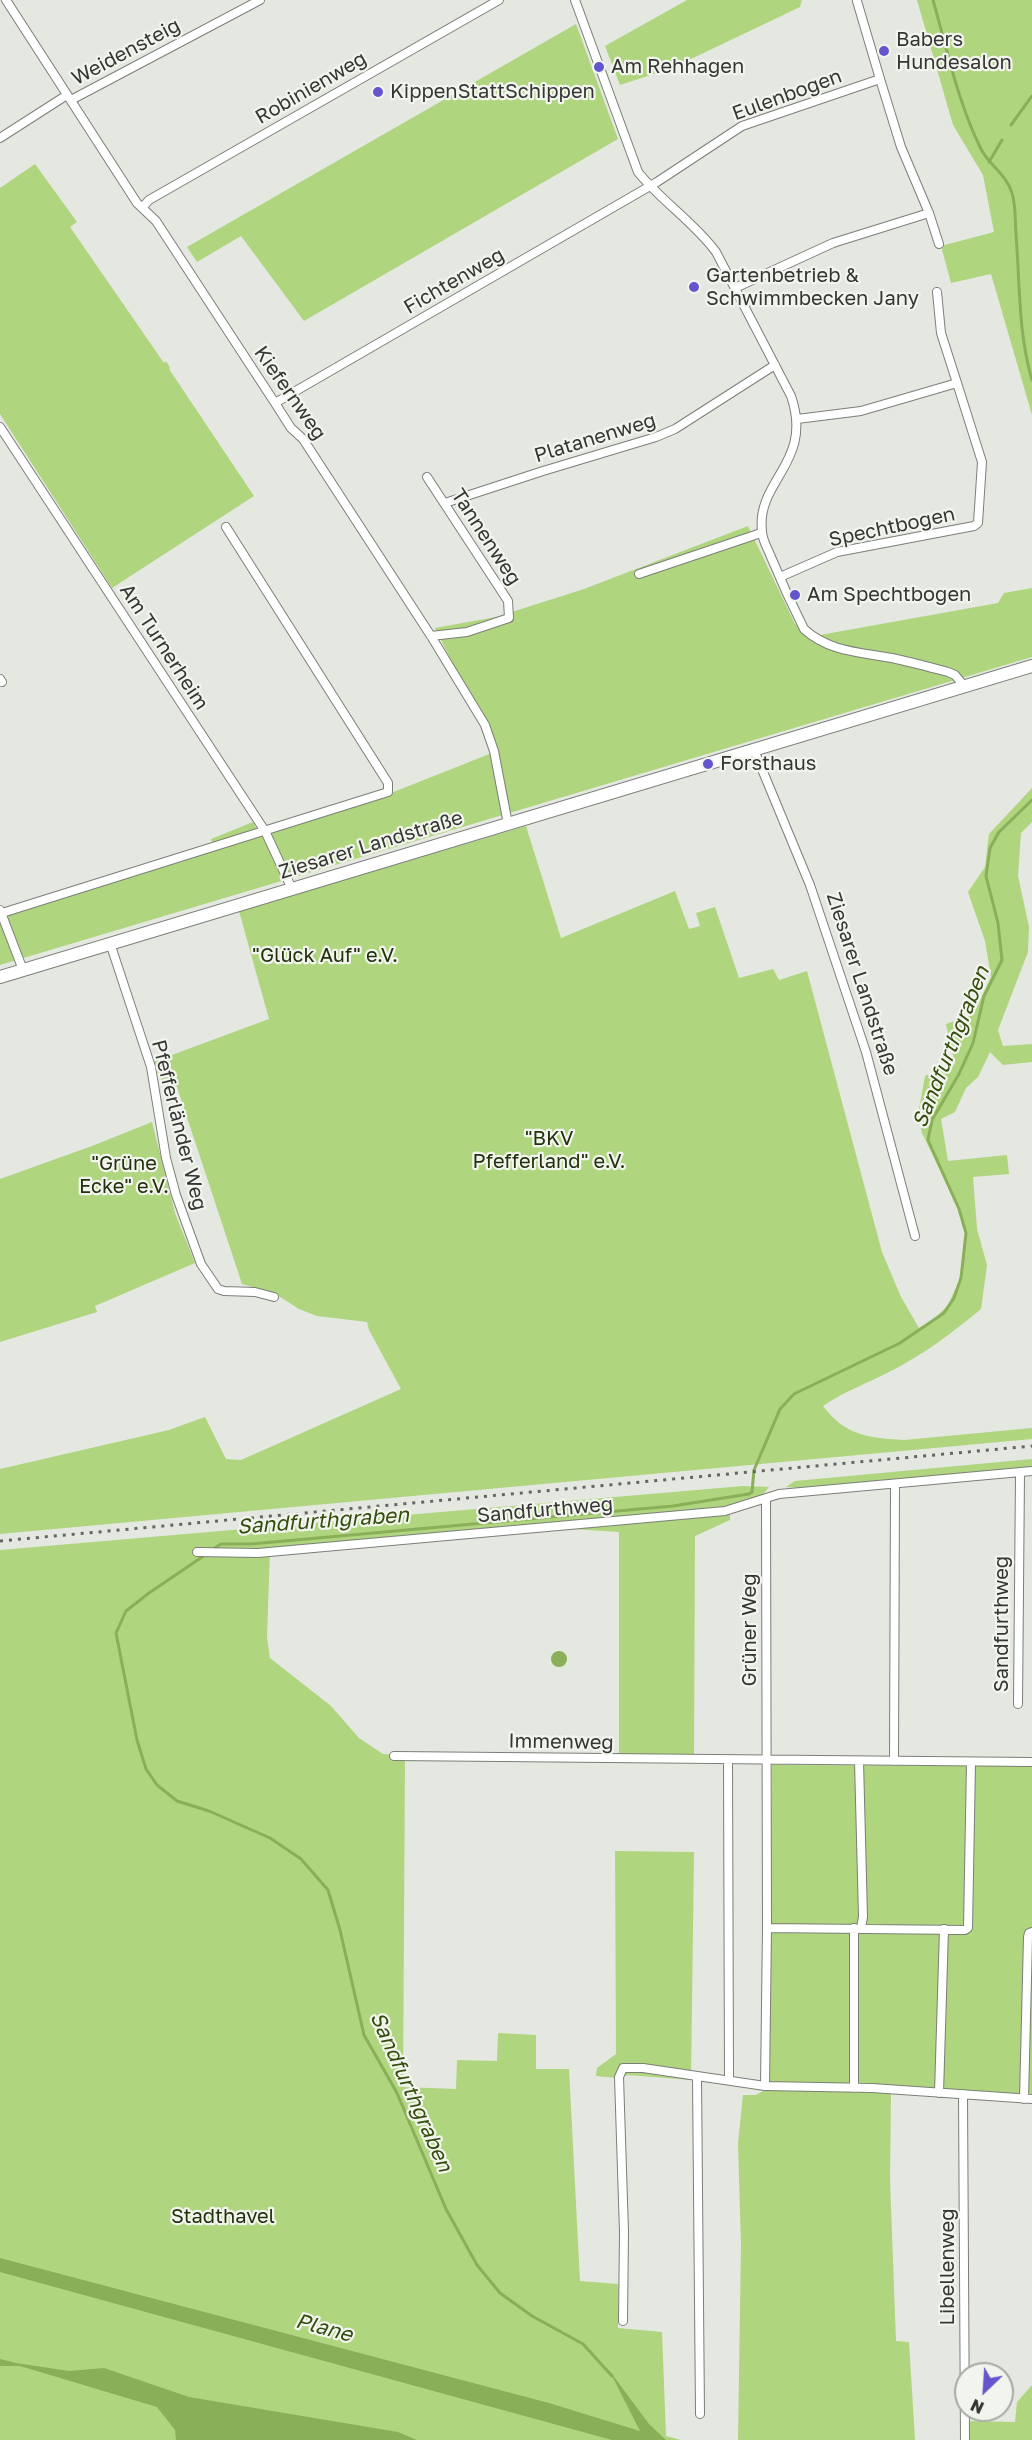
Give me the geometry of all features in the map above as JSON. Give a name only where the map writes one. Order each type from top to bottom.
[{"type":"main road","name":"Ziesarer Landstraße","points":[[0,977],[1032,666]]},
{"type":"street","name":"Kiefernweg","points":[[6,0],[137,203],[156,221],[291,428],[308,447],[431,636],[491,738],[508,824]]},
{"type":"street","name":"Weidensteig","points":[[0,138],[69,98],[260,0]]},
{"type":"street","name":"Robinienweg","points":[[142,208],[159,194],[499,0]]},
{"type":"street","points":[[574,0],[638,172],[708,242],[735,288],[791,396],[797,419],[793,450],[765,505],[761,532],[804,629],[816,640],[854,653],[890,658],[948,672],[955,675],[964,686]]},
{"type":"street","points":[[857,1],[901,147],[929,213],[939,244]]},
{"type":"street","name":"Eulenbogen","points":[[649,185],[742,126],[880,79]]},
{"type":"street","name":"Fichtenweg","points":[[275,403],[649,185]]},
{"type":"street","points":[[735,288],[833,243],[929,213]]},
{"type":"street","name":"Spechtbogen","points":[[780,577],[837,552],[975,526],[978,523],[982,462],[941,333],[937,292]]},
{"type":"street","name":"Platanenweg","points":[[445,503],[656,437],[675,429],[776,365]]},
{"type":"street","points":[[797,419],[861,411],[957,383]]},
{"type":"street","name":"Am Turnerheim","points":[[0,427],[266,831],[292,889]]},
{"type":"street","name":"Tannenweg","points":[[428,477],[508,601],[508,618],[467,632],[431,636]]},
{"type":"street","points":[[23,970],[1,912],[388,792],[388,783],[226,527]]},
{"type":"street","points":[[639,574],[761,532]]},
{"type":"street","name":"Ziesarer Landstraße","points":[[754,750],[803,866],[862,1041],[915,1236]]},
{"type":"street","name":"Pfefferländer Weg","points":[[110,944],[151,1067],[166,1158],[176,1196],[201,1264],[218,1289],[224,1292],[255,1292],[274,1297]]},
{"type":"street","name":"Sandfurthweg","points":[[197,1552],[258,1553],[724,1511],[766,1500],[779,1494],[1032,1472]]},
{"type":"street","name":"Sandfurthweg","points":[[1018,1704],[1020,1473]]},
{"type":"street","points":[[894,1485],[894,1761]]},
{"type":"street","name":"Grüner Weg","points":[[766,1500],[767,1760]]},
{"type":"street","name":"Immenweg","points":[[394,1756],[1032,1762]]},
{"type":"street","points":[[728,1760],[729,2080]]},
{"type":"street","points":[[765,2086],[767,1760]]},
{"type":"street","points":[[854,2088],[858,1928],[863,1917],[860,1761]]},
{"type":"street","points":[[767,1928],[968,1928],[971,1762]]},
{"type":"street","points":[[939,2093],[944,1929]]},
{"type":"street","points":[[623,2321],[624,2232],[619,2077],[623,2068],[643,2068],[765,2086],[854,2088],[1028,2099],[1028,1937],[1032,1932]]},
{"type":"street","points":[[697,2077],[700,2414]]},
{"type":"street","name":"Libellenweg","points":[[963,2094],[965,2440]]},
{"type":"green space","points":[[687,0],[802,0],[800,7],[672,68],[620,85],[605,46]]},
{"type":"green space","points":[[917,0],[1032,0],[1032,415],[991,274],[951,283],[941,246],[994,232],[983,175],[953,125]]},
{"type":"green space","points":[[576,24],[618,139],[304,321],[241,236],[197,262],[187,247]]},
{"type":"green space","points":[[35,164],[77,222],[70,227],[164,363],[166,361],[169,369],[254,496],[112,588],[0,414],[0,188]]},
{"type":"green space","points":[[748,526],[795,624],[820,635],[998,603],[1004,593],[1032,588],[1032,657],[0,965],[0,916],[214,849],[211,839],[253,822],[260,835],[386,795],[497,751],[491,727],[458,674],[435,628],[496,617],[584,589]]},
{"type":"green space","points":[[1032,788],[1032,822],[1021,833],[1018,876],[1029,927],[1028,952],[998,1030],[1003,1046],[1032,1044],[1032,1062],[1003,1065],[990,1052],[978,1077],[966,1088],[955,1112],[941,1119],[948,1161],[1007,1155],[1009,1174],[973,1177],[977,1229],[987,1265],[981,1309],[914,1358],[823,1406],[840,1424],[859,1434],[880,1438],[904,1440],[1032,1428],[1032,1439],[0,1534],[0,1469],[169,1430],[205,1417],[226,1459],[241,1460],[401,1389],[369,1330],[367,1322],[317,1316],[299,1309],[274,1293],[242,1284],[177,1087],[175,1083],[165,1088],[153,1062],[269,1019],[239,911],[526,826],[561,938],[675,891],[689,929],[700,926],[696,913],[715,907],[739,978],[773,969],[779,980],[807,971],[882,1252],[901,1297],[919,1328],[933,1320],[948,1305],[960,1279],[966,1230],[961,1214],[922,1133],[918,1115],[925,1076],[955,1064],[946,1024],[973,1015],[991,977],[985,941],[968,892],[985,867],[989,834]]},
{"type":"green space","name":"\"Grüne Ecke\" e.V.","points":[[152,1122],[175,1213],[195,1263],[95,1306],[97,1312],[0,1342],[0,1179]]},
{"type":"green space","points":[[1032,1459],[1032,1468],[801,1488],[786,1487],[795,1481]]},
{"type":"green space","name":"Stadthavel","points":[[743,1486],[769,1487],[761,1497],[728,1507],[270,1549],[267,1638],[270,1658],[331,1706],[359,1738],[383,1754],[403,1755],[405,1759],[403,2087],[456,2089],[457,2060],[497,2061],[498,2033],[536,2035],[536,2069],[569,2069],[580,2281],[618,2284],[618,2328],[662,2332],[666,2436],[681,2440],[0,2440],[0,1550]]},
{"type":"green space","points":[[730,1512],[730,1520],[695,1536],[694,1756],[619,1755],[619,1532],[573,1529]]},
{"type":"green space","points":[[772,1765],[1032,1766],[1032,2096],[768,2082]]},
{"type":"green space","points":[[615,1851],[694,1852],[691,2080],[628,2075],[616,2078],[596,2076],[597,2068],[616,2054]]},
{"type":"green space","points":[[765,2090],[891,2093],[890,2180],[896,2341],[909,2342],[915,2440],[738,2440],[741,2245],[738,2143],[743,2095],[756,2095]]},
{"type":"green space","points":[[1032,2385],[1032,2440],[967,2440],[969,2422],[1015,2422],[1017,2402]]},
{"type":"shaded area","points":[[559,1651],[567,1659],[559,1667],[551,1659]]},
{"type":"shaded area","points":[[0,2258],[549,2403],[640,2431],[609,2370],[649,2424],[666,2440],[612,2440],[0,2272]]},
{"type":"shaded area","points":[[0,2359],[69,2371],[104,2368],[189,2397],[398,2432],[417,2440],[176,2440],[175,2430],[157,2407],[20,2366],[0,2366]]},
{"type":"waterway","name":"Sandfurthgraben","points":[[933,0],[954,76],[973,131],[984,155],[1010,187],[1013,198],[1022,326],[1032,380]]},
{"type":"waterway","points":[[1011,125],[1032,96]]},
{"type":"waterway","points":[[989,162],[1002,140]]},
{"type":"waterway","name":"Sandfurthgraben","points":[[213,1549],[221,1544],[251,1544],[673,1506],[752,1492],[754,1470],[780,1409],[794,1394],[900,1343],[944,1313],[954,1298],[961,1278],[966,1233],[959,1209],[928,1140],[932,1120],[959,1074],[973,1043],[984,996],[1002,960],[998,923],[986,876],[990,848],[999,832],[1032,800]]},
{"type":"waterway","name":"Sandfurthgraben","points":[[205,1555],[126,1611],[116,1633],[137,1740],[146,1769],[157,1785],[177,1801],[209,1811],[270,1838],[301,1859],[328,1890],[340,1930],[364,2035],[397,2093],[446,2209],[477,2265],[500,2293],[532,2316],[583,2344],[612,2376]]},
{"type":"railway","points":[[0,1541],[1032,1446]]},
{"type":"place","name":"Babers Hundesalon","points":[[884,51]]},
{"type":"place","name":"Am Rehhagen","points":[[599,67]]},
{"type":"place","name":"KippenStattSchippen","points":[[378,92]]},
{"type":"place","name":"Gartenbetrieb & Schwimmbecken Jany","points":[[694,287]]},
{"type":"place","name":"Am Spechtbogen","points":[[795,595]]},
{"type":"place","name":"Forsthaus","points":[[708,764]]},
{"type":"park label","name":"\"Glück Auf\" e.V.","points":[[325,956]]},
{"type":"park label","name":"\"BKV Pfefferland\" e.V.","points":[[549,1150]]},
{"type":"water label","name":"Plane","points":[[324,2328]]}]
